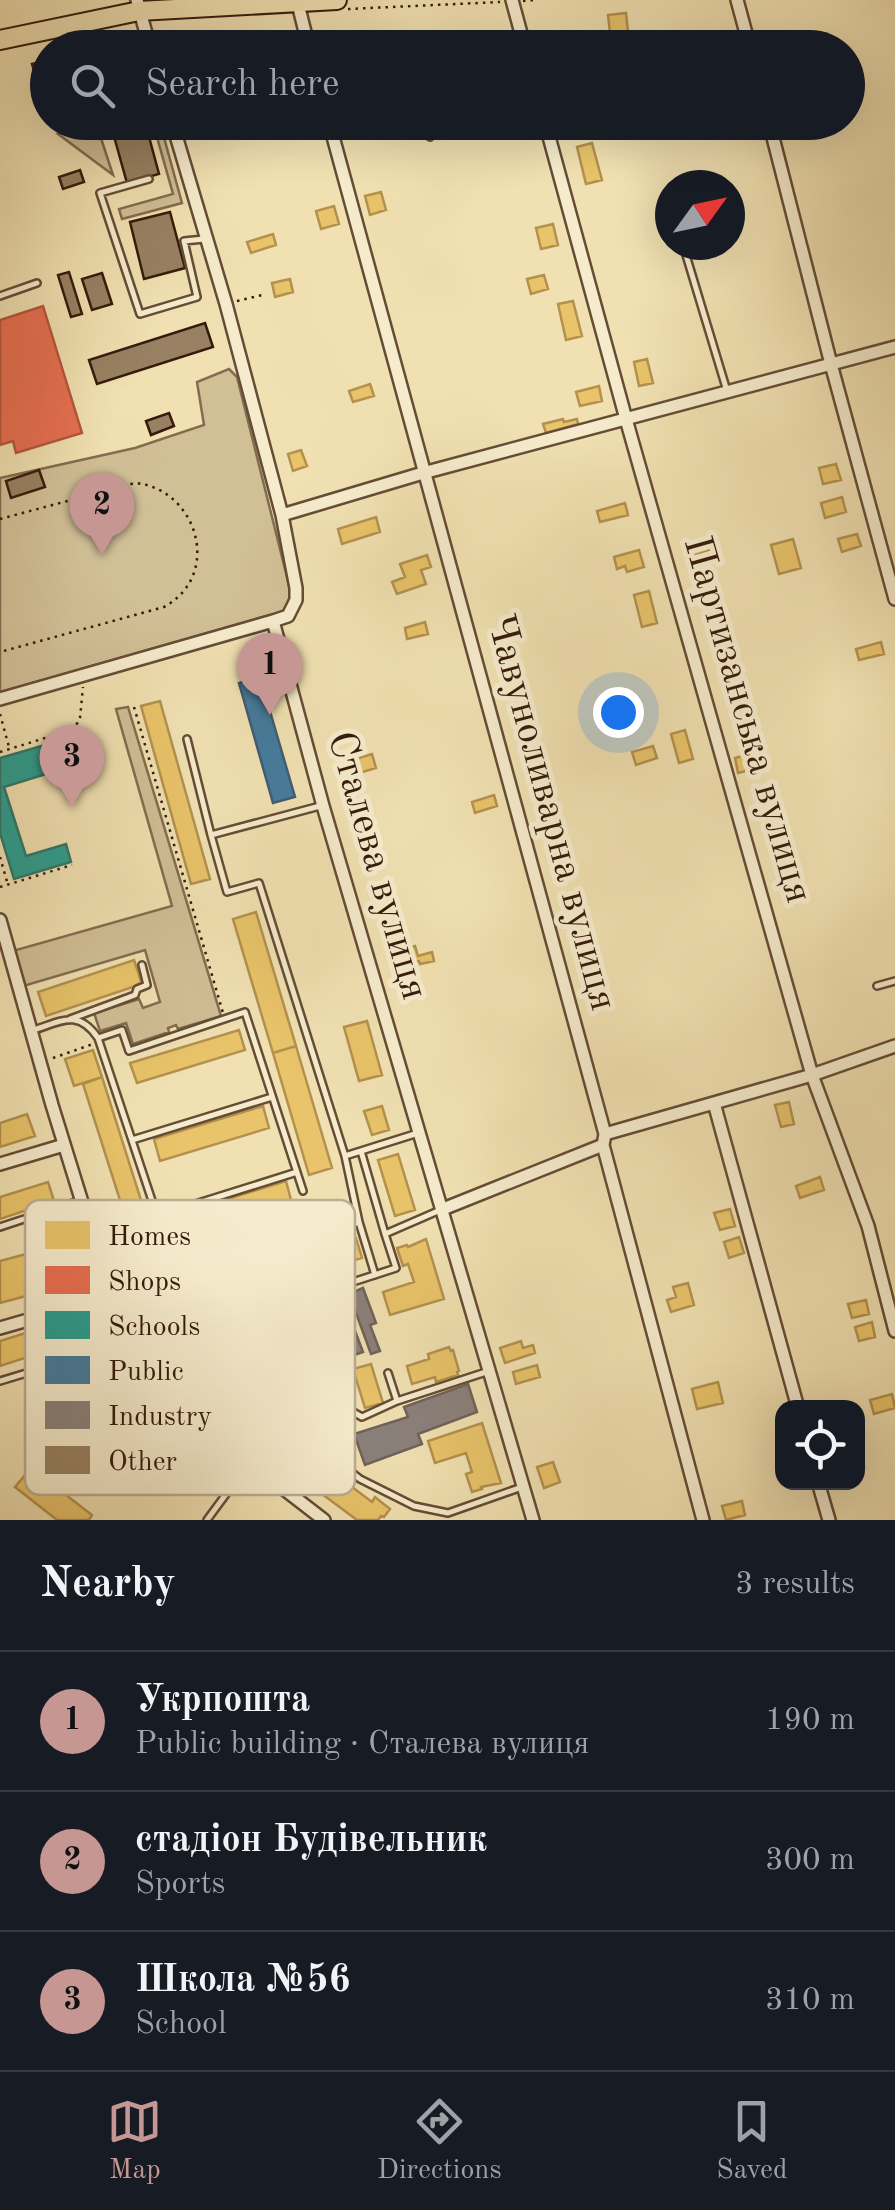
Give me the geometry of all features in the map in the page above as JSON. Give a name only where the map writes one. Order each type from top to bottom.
[{"type":"main road","points":[[39,30],[138,5],[337,0]]},
{"type":"main road","points":[[0,40],[30,32]]},
{"type":"street","points":[[512,0],[520,30]]},
{"type":"street","points":[[738,0],[746,30]]},
{"type":"street","points":[[297,1],[304,30]]},
{"type":"street","points":[[138,5],[145,30]]},
{"type":"street","points":[[0,699],[288,616],[296,600],[282,515],[177,140]]},
{"type":"street","name":"Чавуноливарна вулиця","points":[[335,140],[703,1520]]},
{"type":"street","name":"Партизанська вулиця","points":[[550,140],[812,1075],[868,1226],[895,1331]]},
{"type":"street","points":[[774,140],[895,600]]},
{"type":"street","points":[[282,515],[423,473],[895,347]]},
{"type":"street","name":"Сталева вулиця","points":[[272,621],[534,1520]]},
{"type":"street","points":[[0,920],[82,1200]]},
{"type":"street","points":[[443,1210],[604,1139],[895,1046]]},
{"type":"street","points":[[714,1103],[796,1400]]},
{"type":"street","points":[[0,1164],[64,1144]]},
{"type":"street","points":[[0,1328],[25,1321]]},
{"type":"street","points":[[820,1490],[829,1520]]},
{"type":"street","points":[[292,1495],[324,1520]]},
{"type":"lane","points":[[149,179],[100,193],[140,314],[197,297],[184,241],[207,238]]},
{"type":"lane","points":[[688,260],[728,392]]},
{"type":"lane","points":[[0,296],[37,283]]},
{"type":"lane","points":[[187,740],[227,892],[259,884],[345,1156],[354,1200]]},
{"type":"lane","points":[[211,835],[323,806]]},
{"type":"lane","points":[[31,1031],[135,996],[137,989],[147,985],[142,965]]},
{"type":"lane","points":[[877,986],[895,981]]},
{"type":"lane","points":[[98,1040],[122,1030],[129,1050],[245,1012],[303,1191]]},
{"type":"lane","points":[[70,1019],[81,1020],[98,1040],[152,1200]]},
{"type":"lane","points":[[132,1140],[273,1097]]},
{"type":"lane","points":[[345,1156],[420,1132]]},
{"type":"lane","points":[[355,1281],[396,1268],[361,1151]]},
{"type":"lane","points":[[208,1200],[297,1172]]},
{"type":"lane","points":[[355,1203],[375,1275]]},
{"type":"lane","points":[[385,1234],[443,1210]]},
{"type":"lane","points":[[0,1226],[25,1218]]},
{"type":"lane","points":[[355,1223],[359,1222]]},
{"type":"lane","points":[[355,1412],[362,1416],[489,1371]]},
{"type":"lane","points":[[0,1381],[25,1373]]},
{"type":"lane","points":[[388,1373],[397,1402]]},
{"type":"lane","points":[[355,1475],[414,1506],[448,1513],[524,1487]]},
{"type":"lane","points":[[207,1520],[226,1495]]},
{"type":"path","points":[[226,304],[262,295]]},
{"type":"path","points":[[0,518],[135,483],[146,484],[160,490],[179,507],[194,534],[198,560],[185,592],[164,607],[0,652]]},
{"type":"path","points":[[0,752],[74,728],[84,696],[82,676]]},
{"type":"path","points":[[134,707],[224,1019]]},
{"type":"path","points":[[0,714],[10,748]]},
{"type":"path","points":[[0,857],[8,885]]},
{"type":"path","points":[[0,887],[72,865]]},
{"type":"path","points":[[40,1062],[98,1040]]},
{"type":"shaded area","points":[[66,140],[102,140],[113,175]]},
{"type":"shaded area","points":[[158,140],[165,140],[182,203],[122,219],[119,209],[173,194]]},
{"type":"shaded area","points":[[229,369],[237,377],[291,593],[285,611],[0,692],[0,478],[135,448],[204,425],[197,382]]},
{"type":"shaded area","points":[[128,707],[221,1016],[178,1029],[176,1025],[168,1028],[169,1032],[133,1044],[126,1023],[100,1031],[94,1013],[139,999],[143,1008],[160,1002],[145,950],[20,987],[9,952],[172,906],[116,709]]},
{"type":"building: Homes","points":[[626,13],[628,30],[610,30],[608,15]]},
{"type":"building: Homes","points":[[592,143],[602,180],[586,184],[577,147]]},
{"type":"building: Homes","points":[[381,192],[386,210],[370,215],[365,196]]},
{"type":"building: Homes","points":[[334,206],[339,224],[321,229],[316,211]]},
{"type":"building: Homes","points":[[553,224],[558,245],[541,249],[536,228]]},
{"type":"building: Homes","points":[[273,234],[276,245],[251,253],[247,242]]},
{"type":"building: Homes","points":[[544,275],[548,289],[531,294],[527,279]]},
{"type":"building: Homes","points":[[290,279],[293,292],[275,297],[272,283]]},
{"type":"building: Homes","points":[[573,301],[582,336],[566,340],[558,304]]},
{"type":"building: Homes","points":[[647,359],[653,383],[639,386],[634,362]]},
{"type":"building: Homes","points":[[370,384],[374,396],[353,402],[349,391]]},
{"type":"building: Homes","points":[[599,386],[602,401],[580,406],[576,392]]},
{"type":"building: Homes","points":[[577,419],[578,424],[546,433],[543,424]]},
{"type":"building: Homes","points":[[301,450],[307,466],[293,471],[288,454]]},
{"type":"building: Homes","points":[[836,464],[841,480],[823,484],[819,468]]},
{"type":"building: Homes","points":[[842,497],[846,512],[825,518],[821,503]]},
{"type":"building: Homes","points":[[625,503],[628,515],[600,522],[597,511]]},
{"type":"building: Homes","points":[[376,517],[380,532],[342,544],[338,529]]},
{"type":"building: Homes","points":[[857,534],[861,546],[842,552],[838,539]]},
{"type":"building: Homes","points":[[793,539],[801,568],[779,574],[771,545]]},
{"type":"building: Homes","points":[[706,540],[709,551],[686,558],[683,547]]},
{"type":"building: Homes","points":[[639,550],[644,567],[627,572],[625,566],[617,569],[614,557]]},
{"type":"building: Homes","points":[[427,555],[431,567],[421,570],[426,584],[397,594],[392,582],[405,577],[400,564]]},
{"type":"building: Homes","points":[[649,591],[657,623],[642,627],[634,595]]},
{"type":"building: Homes","points":[[425,622],[428,634],[407,639],[405,628]]},
{"type":"building: Homes","points":[[881,642],[884,654],[859,660],[856,649]]},
{"type":"building: Homes","points":[[160,701],[210,879],[191,884],[141,706]]},
{"type":"building: Homes","points":[[685,730],[693,759],[679,763],[671,734]]},
{"type":"building: Homes","points":[[653,746],[657,758],[636,765],[632,752]]},
{"type":"building: Homes","points":[[754,753],[758,768],[738,773],[735,758]]},
{"type":"building: Homes","points":[[372,754],[376,768],[356,774],[352,760]]},
{"type":"building: Homes","points":[[494,795],[497,806],[475,813],[472,802]]},
{"type":"building: Homes","points":[[256,912],[296,1046],[273,1053],[233,919]]},
{"type":"building: Homes","points":[[415,946],[418,956],[432,952],[434,961],[399,966],[395,951]]},
{"type":"building: Homes","points":[[134,960],[142,984],[46,1016],[38,992]]},
{"type":"building: Homes","points":[[367,1021],[382,1075],[359,1081],[344,1027]]},
{"type":"building: Homes","points":[[239,1030],[245,1050],[137,1083],[130,1063]]},
{"type":"building: Homes","points":[[296,1046],[332,1168],[309,1175],[273,1053]]},
{"type":"building: Homes","points":[[93,1050],[102,1077],[74,1086],[65,1059]]},
{"type":"building: Homes","points":[[102,1077],[141,1200],[120,1200],[83,1084]]},
{"type":"building: Homes","points":[[789,1102],[794,1124],[781,1127],[775,1105]]},
{"type":"building: Homes","points":[[263,1106],[269,1128],[160,1161],[154,1139]]},
{"type":"building: Homes","points":[[382,1106],[389,1130],[372,1135],[364,1111]]},
{"type":"building: Homes","points":[[27,1114],[35,1136],[0,1147],[0,1123]]},
{"type":"building: Homes","points":[[398,1154],[415,1210],[395,1216],[378,1160]]},
{"type":"building: Homes","points":[[820,1177],[824,1190],[800,1198],[796,1186]]},
{"type":"building: Homes","points":[[286,1181],[291,1200],[225,1200]]},
{"type":"building: Homes","points":[[48,1182],[54,1200],[25,1200],[25,1211],[0,1219],[0,1197]]},
{"type":"building: Homes","points":[[730,1209],[735,1226],[720,1230],[714,1213]]},
{"type":"building: Homes","points":[[739,1237],[744,1253],[729,1258],[724,1242]]},
{"type":"building: Homes","points":[[355,1238],[362,1258],[355,1260]]},
{"type":"building: Homes","points":[[426,1239],[444,1299],[390,1315],[383,1292],[414,1282],[397,1248]]},
{"type":"building: Homes","points":[[25,1254],[25,1296],[0,1303],[0,1261]]},
{"type":"building: Homes","points":[[688,1283],[694,1305],[671,1312],[667,1300],[676,1297],[673,1287]]},
{"type":"building: Homes","points":[[866,1300],[869,1314],[852,1318],[848,1304]]},
{"type":"building: Homes","points":[[872,1322],[875,1337],[859,1341],[855,1327]]},
{"type":"building: Homes","points":[[25,1333],[25,1358],[0,1366],[0,1341]]},
{"type":"building: Homes","points":[[521,1341],[523,1348],[533,1345],[535,1353],[505,1363],[500,1348]]},
{"type":"building: Homes","points":[[449,1347],[458,1375],[412,1384],[407,1366]]},
{"type":"building: Homes","points":[[371,1364],[383,1403],[365,1408],[355,1368]]},
{"type":"building: Homes","points":[[537,1365],[540,1377],[516,1384],[513,1372]]},
{"type":"building: Homes","points":[[718,1382],[723,1403],[697,1409],[692,1389]]},
{"type":"building: Homes","points":[[892,1394],[895,1408],[874,1414],[870,1400]]},
{"type":"building: Homes","points":[[482,1423],[501,1483],[472,1492],[466,1474],[472,1472],[466,1453],[435,1463],[428,1441]]},
{"type":"building: Homes","points":[[553,1462],[560,1482],[544,1488],[537,1467]]},
{"type":"building: Homes","points":[[25,1475],[25,1495],[15,1487]]},
{"type":"building: Homes","points":[[355,1489],[372,1502],[375,1497],[390,1509],[378,1520],[357,1520],[323,1495],[355,1495]]},
{"type":"building: Homes","points":[[25,1495],[66,1495],[92,1515],[89,1520],[57,1520]]},
{"type":"building: Homes","points":[[742,1501],[745,1515],[726,1520],[722,1506]]},
{"type":"building: Shops","points":[[43,306],[82,433],[16,453],[13,441],[0,445],[0,320]]},
{"type":"building: Schools","points":[[48,744],[56,771],[4,787],[26,856],[66,844],[71,862],[14,879],[0,833],[0,758]]},
{"type":"building: Public","points":[[260,677],[295,797],[273,803],[239,683]]},
{"type":"building: Industry","points":[[363,1288],[376,1323],[370,1325],[380,1351],[371,1354],[355,1310],[355,1291]]},
{"type":"building: Industry","points":[[355,1331],[363,1352],[355,1355]]},
{"type":"building: Industry","points":[[468,1384],[477,1412],[418,1434],[422,1444],[365,1465],[355,1434],[408,1417],[404,1407]]},
{"type":"building: Other","points":[[115,140],[150,140],[159,174],[127,183]]},
{"type":"building: Other","points":[[80,170],[84,182],[63,189],[59,177]]},
{"type":"building: Other","points":[[170,212],[185,268],[144,279],[130,222]]},
{"type":"building: Other","points":[[69,272],[82,314],[71,317],[58,275]]},
{"type":"building: Other","points":[[102,273],[112,304],[92,310],[82,279]]},
{"type":"building: Other","points":[[205,323],[213,347],[97,384],[89,360]]},
{"type":"building: Other","points":[[169,413],[174,426],[151,435],[146,421]]},
{"type":"building: Other","points":[[39,470],[45,487],[11,498],[6,481]]},
{"type":"place","name":"стадіон Будівельник","points":[[102,555]]},
{"type":"place","name":"Укрпошта","points":[[270,715]]},
{"type":"place","name":"Школа №56","points":[[72,807]]}]
